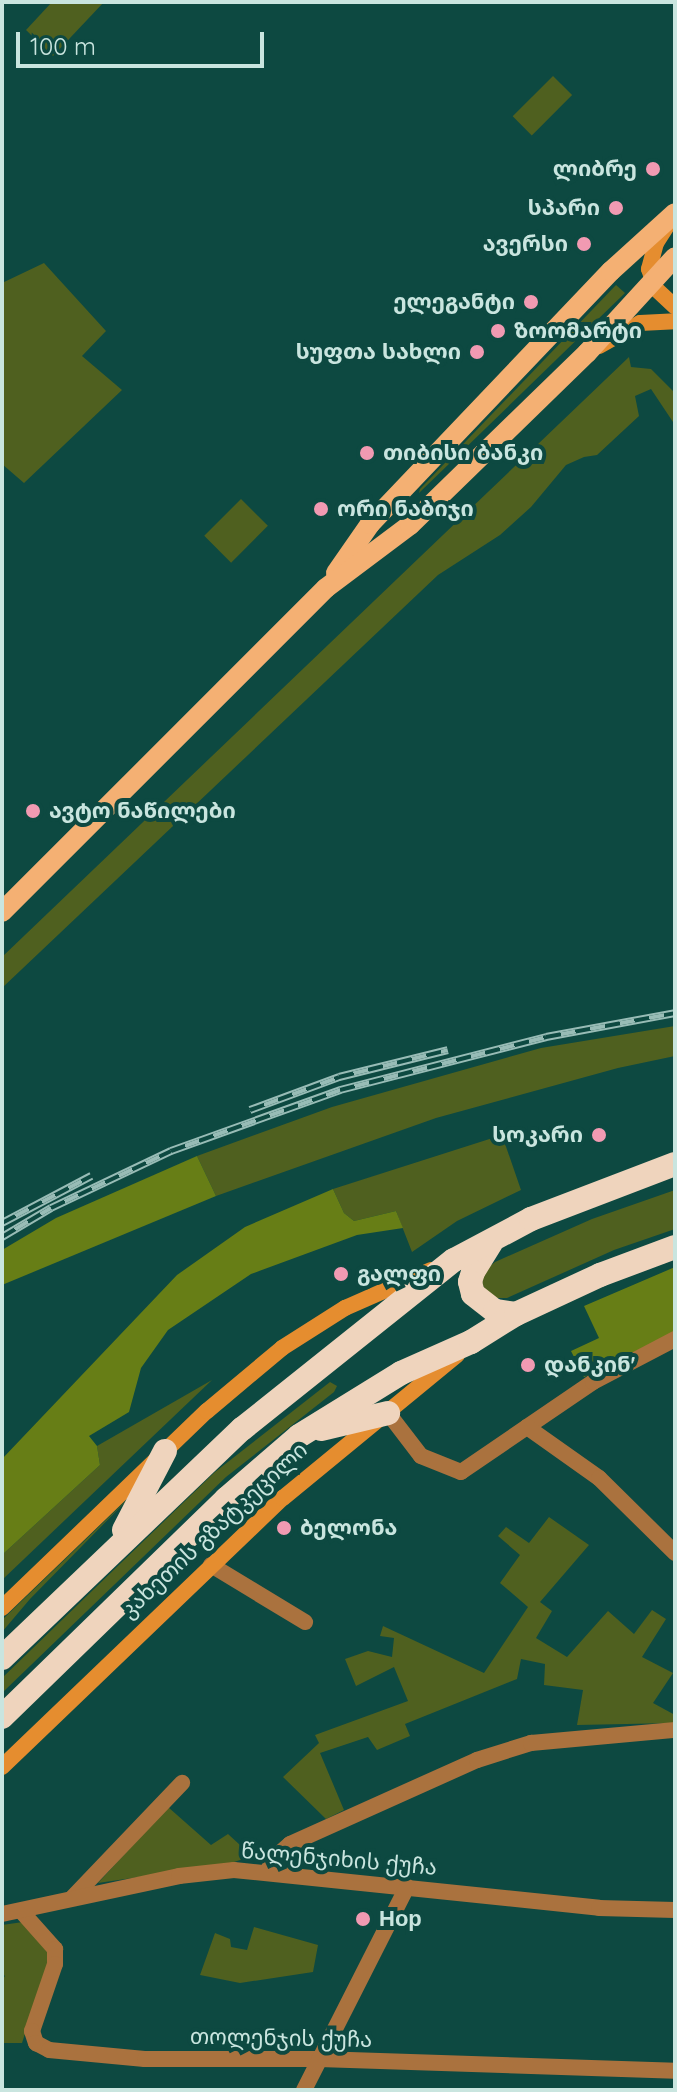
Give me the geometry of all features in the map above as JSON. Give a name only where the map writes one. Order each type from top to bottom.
[{"type":"highway","points":[[2,1658],[242,1429],[454,1260],[495,1237],[570,1203],[675,1164]]},
{"type":"highway","points":[[495,1237],[473,1272],[473,1294],[495,1311],[516,1314]]},
{"type":"highway","name":"კახეთის გზატკეცილი","points":[[2,1717],[226,1499],[299,1436],[401,1373],[471,1342],[516,1314],[600,1275],[675,1247]]},
{"type":"highway","points":[[299,1436],[388,1413]]},
{"type":"highway","points":[[114,1550],[165,1451]]},
{"type":"main road","points":[[326,588],[370,524],[611,271],[675,213]]},
{"type":"main road","points":[[2,912],[326,588],[410,525],[587,353],[675,257]]},
{"type":"street","points":[[675,213],[653,249],[649,269],[652,282],[675,307]]},
{"type":"street","points":[[587,353],[640,323],[675,321]]},
{"type":"street","points":[[2,1608],[245,1377],[314,1327],[379,1292],[454,1260]]},
{"type":"street","points":[[388,1413],[421,1456],[461,1472],[593,1382],[675,1340]]},
{"type":"street","name":"კახეთის გზატკეცილი","points":[[2,1767],[283,1498],[471,1342]]},
{"type":"street","points":[[527,1427],[599,1478],[675,1553]]},
{"type":"street","points":[[211,1565],[305,1622]]},
{"type":"street","points":[[267,1873],[273,1859],[290,1844],[477,1760],[531,1743],[675,1730]]},
{"type":"street","points":[[73,1897],[182,1783]]},
{"type":"street","name":"წალენჯიხის ქუჩა","points":[[2,1914],[179,1876],[234,1870],[599,1908],[675,1910]]},
{"type":"street","points":[[304,2090],[407,1887]]},
{"type":"street","name":"თოლენჯის ქუჩა","points":[[22,1912],[55,1949],[55,1964],[32,2031],[43,2048],[81,2056],[145,2059],[319,2059],[675,2071]]},
{"type":"green space","points":[[52,2],[104,2],[53,56],[26,30]]},
{"type":"green space","points":[[553,76],[572,95],[532,135],[513,116]]},
{"type":"green space","points":[[44,263],[106,331],[82,356],[122,390],[24,483],[2,464],[2,283]]},
{"type":"green space","points":[[616,285],[625,293],[419,493],[420,489]]},
{"type":"green space","points":[[629,357],[631,367],[651,369],[675,393],[675,425],[651,389],[635,396],[639,416],[597,455],[566,465],[531,507],[500,535],[438,575],[2,988],[2,957]]},
{"type":"green space","points":[[241,499],[268,526],[231,563],[204,536]]},
{"type":"green space","points":[[675,1026],[675,1056],[618,1068],[436,1118],[216,1196],[197,1156],[332,1107],[541,1048]]},
{"type":"green space","points":[[502,1135],[521,1190],[457,1221],[412,1252],[396,1211],[354,1221],[344,1213],[333,1189]]},
{"type":"green space","points":[[197,1156],[216,1196],[2,1285],[2,1250],[56,1218]]},
{"type":"green space","points":[[333,1189],[344,1213],[354,1221],[396,1211],[403,1228],[357,1235],[251,1274],[168,1330],[141,1368],[129,1412],[89,1436],[97,1446],[100,1465],[2,1555],[2,1459],[177,1275],[245,1227]]},
{"type":"green space","points":[[675,1190],[675,1229],[614,1250],[507,1298],[495,1298],[486,1292],[482,1283],[485,1270],[495,1262],[592,1219]]},
{"type":"green space","points":[[675,1267],[675,1332],[584,1377],[571,1351],[599,1338],[584,1306]]},
{"type":"green space","points":[[212,1380],[2,1580],[2,1555],[100,1465],[97,1446]]},
{"type":"green space","points":[[330,1382],[337,1386],[334,1392],[226,1477],[2,1693],[2,1678],[215,1472]]},
{"type":"green space","points":[[135,1492],[30,1599],[2,1632],[2,1620]]},
{"type":"green space","points":[[549,1517],[589,1545],[540,1602],[552,1611],[536,1638],[567,1657],[608,1611],[634,1634],[652,1610],[666,1619],[642,1657],[673,1673],[653,1703],[675,1715],[675,1723],[577,1725],[583,1690],[544,1685],[545,1664],[521,1659],[517,1679],[405,1724],[410,1736],[377,1750],[368,1737],[320,1753],[344,1810],[326,1819],[283,1777],[319,1743],[315,1735],[408,1701],[394,1667],[356,1686],[345,1659],[368,1651],[392,1657],[394,1638],[380,1636],[383,1626],[484,1673],[528,1607],[500,1583],[520,1555],[498,1536],[506,1527],[529,1543]]},
{"type":"green space","points":[[168,1807],[211,1845],[228,1834],[252,1856],[228,1864],[98,1883]]},
{"type":"green space","points":[[23,1922],[48,1953],[47,1966],[22,2043],[2,2043],[2,1980],[5,1976],[2,1973],[2,1925]]},
{"type":"green space","points":[[254,1927],[318,1945],[313,1972],[240,1983],[200,1975],[215,1933],[230,1939],[231,1947],[247,1950]]},
{"type":"railway","points":[[2,1237],[51,1208],[171,1151],[340,1090],[546,1037],[675,1013]]},
{"type":"railway","points":[[250,1110],[339,1077],[448,1050]]},
{"type":"railway","points":[[2,1223],[91,1176]]},
{"type":"place","name":"ლიბრე","points":[[653,169]]},
{"type":"place","name":"სპარი","points":[[616,208]]},
{"type":"place","name":"ავერსი","points":[[584,244]]},
{"type":"place","name":"ელეგანტი","points":[[531,302]]},
{"type":"place","name":"ზოომარტი","points":[[498,331]]},
{"type":"place","name":"სუფთა სახლი","points":[[477,352]]},
{"type":"place","name":"თიბისი ბანკი","points":[[367,453]]},
{"type":"place","name":"ორი ნაბიჯი","points":[[321,509]]},
{"type":"place","name":"ავტო ნაწილები","points":[[33,811]]},
{"type":"place","name":"სოკარი","points":[[599,1135]]},
{"type":"place","name":"გალფი","points":[[341,1274]]},
{"type":"place","name":"დანკინ'","points":[[528,1365]]},
{"type":"place","name":"ბელონა","points":[[284,1528]]},
{"type":"place","name":"Нор","points":[[363,1919]]}]
